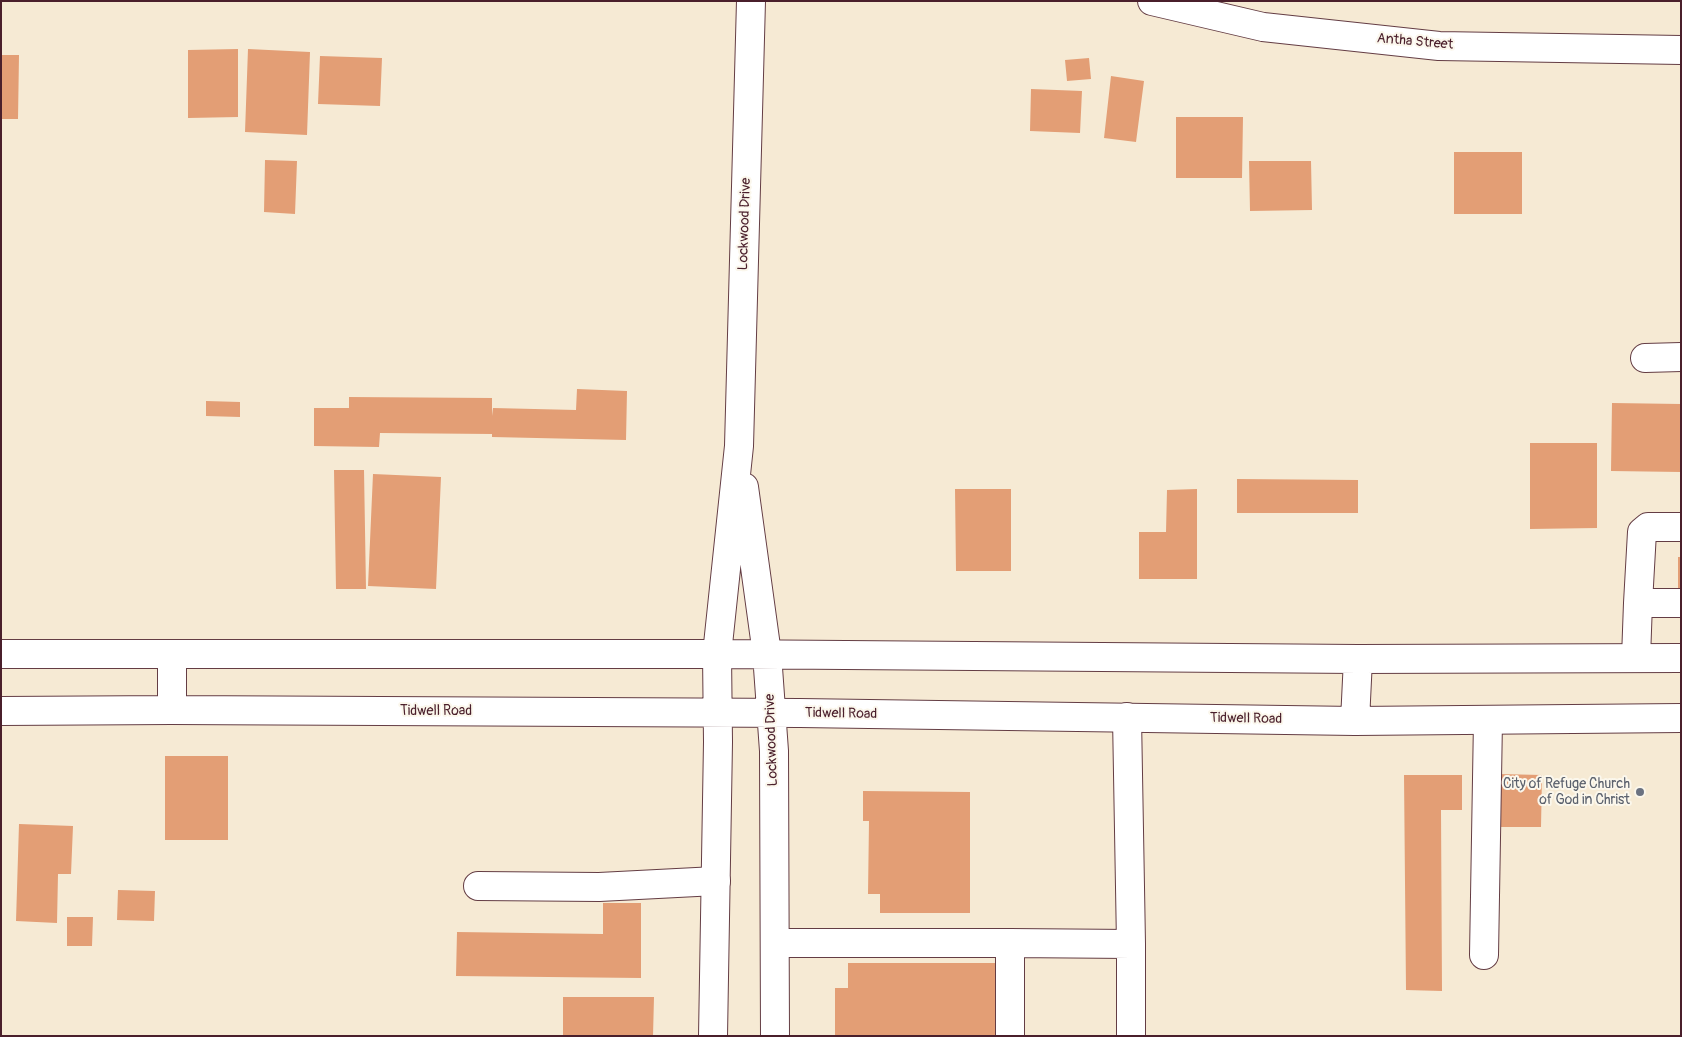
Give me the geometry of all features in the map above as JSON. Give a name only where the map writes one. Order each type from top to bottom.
[{"type":"main road","name":"Lockwood Drive","points":[[713,1036],[717,654],[739,446],[751,1]]},
{"type":"main road","name":"Antha Street","points":[[1152,1],[1263,27],[1440,46],[1681,50]]},
{"type":"main road","points":[[1645,358],[1681,357]]},
{"type":"main road","name":"Lockwood Drive","points":[[739,446],[767,654],[772,713],[774,751],[774,1036]]},
{"type":"main road","points":[[1636,658],[1642,532],[1648,527],[1681,527]]},
{"type":"main road","points":[[1638,603],[1681,603]]},
{"type":"main road","points":[[1,654],[767,654],[1358,659],[1681,658]]},
{"type":"main road","points":[[172,654],[172,710]]},
{"type":"main road","points":[[1355,721],[1358,659]]},
{"type":"main road","name":"Tidwell Road","points":[[1,710],[772,713],[1355,721],[1681,718]]},
{"type":"main road","points":[[1127,718],[1131,1036]]},
{"type":"main road","points":[[1484,955],[1488,720]]},
{"type":"main road","points":[[478,886],[598,887],[716,881]]},
{"type":"main road","points":[[775,943],[1131,944]]},
{"type":"main road","points":[[1010,943],[1010,1036]]},
{"type":"building","points":[[238,49],[238,117],[188,118],[188,50]]},
{"type":"building","points":[[248,49],[310,52],[307,135],[245,132]]},
{"type":"building","points":[[1,55],[19,55],[18,119],[1,119]]},
{"type":"building","points":[[320,56],[382,58],[380,106],[318,104]]},
{"type":"building","points":[[1089,58],[1091,79],[1067,81],[1065,60]]},
{"type":"building","points":[[1111,76],[1144,81],[1136,142],[1104,138]]},
{"type":"building","points":[[1031,89],[1082,91],[1080,133],[1030,131]]},
{"type":"building","points":[[1176,117],[1243,117],[1242,178],[1176,178]]},
{"type":"building","points":[[1454,152],[1522,152],[1522,214],[1454,214]]},
{"type":"building","points":[[265,160],[297,161],[295,214],[264,212]]},
{"type":"building","points":[[1249,161],[1311,161],[1312,210],[1250,211]]},
{"type":"building","points":[[577,389],[627,391],[626,440],[492,437],[492,434],[380,433],[379,447],[314,446],[314,408],[349,408],[349,397],[492,398],[492,416],[493,408],[576,410]]},
{"type":"building","points":[[206,401],[240,402],[240,417],[206,416]]},
{"type":"building","points":[[1612,403],[1681,404],[1681,472],[1611,471]]},
{"type":"building","points":[[1530,443],[1597,443],[1597,528],[1530,529]]},
{"type":"building","points":[[334,470],[364,470],[366,589],[336,589]]},
{"type":"building","points":[[373,474],[441,477],[436,589],[368,586]]},
{"type":"building","points":[[1237,479],[1358,480],[1358,513],[1237,513]]},
{"type":"building","points":[[955,489],[1011,489],[1011,571],[956,571]]},
{"type":"building","points":[[1197,489],[1197,579],[1139,579],[1139,532],[1166,532],[1167,490]]},
{"type":"building","points":[[1678,557],[1681,557],[1681,589],[1678,589]]},
{"type":"building","points":[[165,756],[228,756],[228,840],[165,840]]},
{"type":"building","points":[[1498,774],[1542,775],[1541,827],[1498,827]]},
{"type":"building","points":[[1404,775],[1462,775],[1462,810],[1441,810],[1442,991],[1406,990]]},
{"type":"building","points":[[863,791],[970,792],[970,913],[880,913],[880,894],[868,894],[869,821],[863,821]]},
{"type":"building","points":[[19,824],[73,826],[71,874],[58,874],[57,923],[16,921]]},
{"type":"building","points":[[118,890],[155,891],[154,921],[117,920]]},
{"type":"building","points":[[603,903],[641,903],[641,978],[456,976],[457,932],[603,934]]},
{"type":"building","points":[[67,917],[93,917],[92,946],[67,946]]},
{"type":"building","points":[[848,963],[999,963],[999,1036],[835,1036],[835,988],[848,988]]},
{"type":"building","points":[[563,997],[654,997],[653,1036],[563,1036]]},
{"type":"place","name":"City of Refuge Church of God in Christ","points":[[1640,792]]}]
